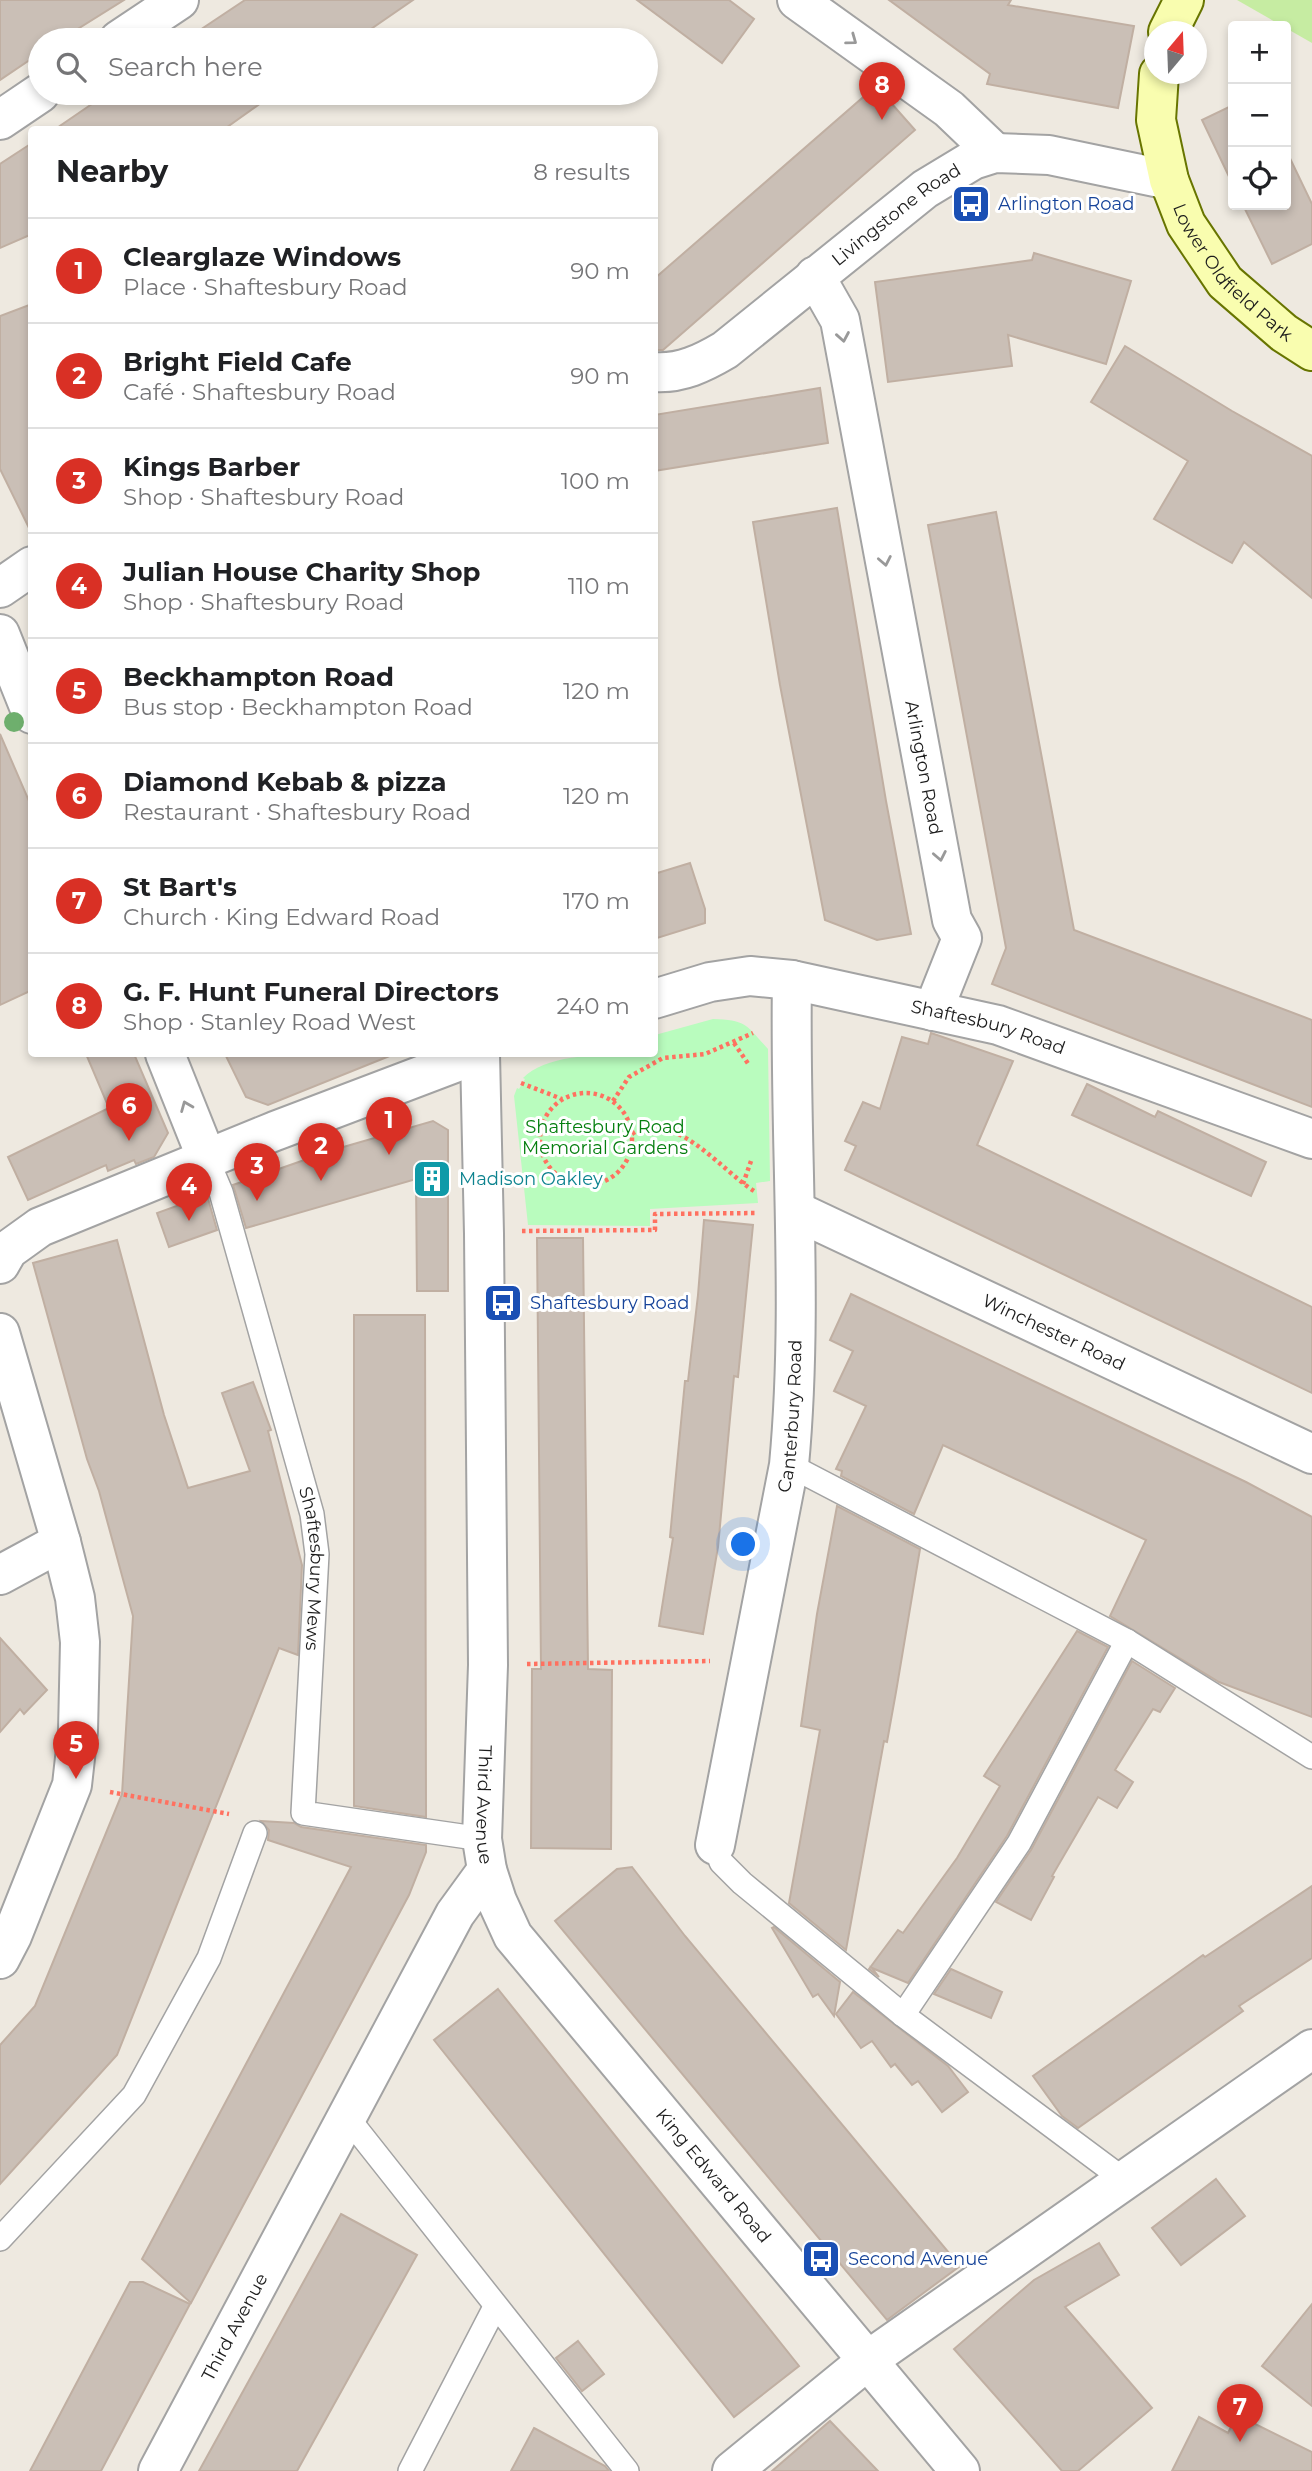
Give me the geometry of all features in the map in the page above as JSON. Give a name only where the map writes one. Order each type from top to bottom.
[{"type":"main road","points":[[1174,21],[1184,0]]},
{"type":"main road","name":"Lower Oldfield Park","points":[[1158,84],[1156,120],[1169,180],[1186,224],[1225,282],[1284,333],[1312,351]]},
{"type":"street","points":[[137,28],[179,0]]},
{"type":"street","points":[[797,0],[949,109],[995,153]]},
{"type":"street","points":[[0,120],[28,101]]},
{"type":"street","name":"Livingstone Road","points":[[658,372],[682,370],[725,350],[926,188],[973,160],[995,153],[1049,155],[1169,180]]},
{"type":"street","name":"Arlington Road","points":[[815,276],[840,320],[952,920],[962,938],[933,1011]]},
{"type":"street","points":[[0,588],[28,569]]},
{"type":"street","points":[[0,634],[28,704]]},
{"type":"street","name":"Shaftesbury Road","points":[[658,998],[710,982],[750,976],[792,980],[998,1024],[1312,1139]]},
{"type":"street","name":"Canterbury Road","points":[[715,1845],[789,1465],[793,1421],[785,1211],[792,980]]},
{"type":"street","points":[[166,1057],[207,1159]]},
{"type":"street","points":[[3,1253],[40,1227],[471,1057]]},
{"type":"street","name":"Third Avenue","points":[[158,2471],[485,1855],[488,1665],[484,1234],[479,1057]]},
{"type":"street","name":"Winchester Road","points":[[785,1211],[1312,1454]]},
{"type":"street","points":[[0,1333],[61,1542],[75,1598],[80,1642],[78,1731],[72,1784],[12,1936],[0,1959]]},
{"type":"street","points":[[0,1575],[61,1542]]},
{"type":"street","name":"King Edward Road","points":[[485,1855],[497,1901],[513,1936],[960,2471]]},
{"type":"street","points":[[732,2471],[868,2360],[1312,2049]]},
{"type":"lane","name":"Shaftesbury Mews","points":[[207,1159],[221,1192],[312,1514],[317,1554],[303,1813],[485,1855]]},
{"type":"lane","points":[[789,1465],[1127,1641],[1312,1757]]},
{"type":"lane","points":[[903,2015],[1019,1843],[1127,1641]]},
{"type":"lane","points":[[0,2239],[134,2095],[209,1958],[255,1833]]},
{"type":"lane","points":[[715,1845],[721,1862],[742,1883],[903,2015],[1123,2179]]},
{"type":"lane","points":[[347,2117],[627,2471]]},
{"type":"lane","points":[[410,2471],[495,2307]]},
{"type":"path","points":[[612,1101],[629,1077],[663,1058],[705,1054],[792,1018]]},
{"type":"path","points":[[575,1094],[601,1095],[612,1101],[629,1121],[632,1134],[631,1148],[625,1163],[616,1174],[602,1182],[588,1185],[559,1176],[542,1152],[540,1136],[543,1122],[551,1109],[563,1099],[575,1094]]},
{"type":"path","points":[[632,1134],[640,1128],[653,1126],[695,1142],[743,1184],[785,1211]]},
{"type":"path","points":[[484,1234],[537,1230],[654,1230],[655,1214],[785,1211]]},
{"type":"path","points":[[488,1665],[750,1661]]},
{"type":"path","points":[[72,1784],[233,1815]]},
{"type":"green space","points":[[1237,0],[1312,0],[1312,43],[1291,31],[1291,21],[1274,21]]},
{"type":"green space","name":"Shaftesbury Road Memorial Gardens","points":[[713,1019],[733,1021],[745,1025],[768,1049],[770,1181],[756,1183],[758,1203],[650,1209],[650,1226],[528,1225],[514,1096],[525,1079],[523,1078],[534,1069],[549,1063],[579,1057],[658,1057],[658,1034]]},
{"type":"building","points":[[0,0],[124,0],[79,28],[28,28],[28,61],[0,80]]},
{"type":"building","points":[[245,0],[413,0],[372,28],[203,28]]},
{"type":"building","points":[[637,0],[729,0],[754,19],[722,63]]},
{"type":"building","points":[[889,0],[1011,0],[1008,5],[1134,26],[1118,108],[987,84],[990,74]]},
{"type":"building","points":[[876,86],[915,130],[663,350],[658,350],[658,276]]},
{"type":"building","points":[[90,105],[258,105],[229,126],[60,126]]},
{"type":"building","points":[[1228,107],[1228,175],[1202,120]]},
{"type":"building","points":[[28,146],[28,236],[0,248],[0,164]]},
{"type":"building","points":[[1291,160],[1312,204],[1312,244],[1272,264],[1245,210],[1291,210]]},
{"type":"building","points":[[1034,253],[1131,281],[1106,364],[1008,335],[1012,366],[888,382],[875,282],[1032,260]]},
{"type":"building","points":[[28,306],[28,526],[0,469],[0,316]]},
{"type":"building","points":[[1125,346],[1312,456],[1312,598],[1244,542],[1232,563],[1154,519],[1188,461],[1091,402]]},
{"type":"building","points":[[820,388],[828,443],[658,470],[658,414]]},
{"type":"building","points":[[837,508],[911,934],[877,940],[825,920],[780,685],[753,522]]},
{"type":"building","points":[[996,512],[1074,930],[1312,1020],[1312,1107],[992,984],[1006,948],[928,525]]},
{"type":"building","points":[[0,734],[28,799],[28,992],[0,1005]]},
{"type":"building","points":[[690,863],[705,909],[705,923],[658,938],[658,873]]},
{"type":"building","points":[[931,1033],[1013,1061],[977,1145],[1312,1307],[1312,1393],[845,1170],[856,1146],[845,1141],[863,1102],[880,1109],[902,1037],[928,1044]]},
{"type":"building","points":[[87,1057],[135,1057],[168,1133],[154,1157],[136,1164],[134,1160],[108,1171],[106,1165],[28,1200],[8,1157],[109,1108]]},
{"type":"building","points":[[226,1057],[387,1057],[268,1105],[246,1097]]},
{"type":"building","points":[[1087,1084],[1155,1117],[1158,1111],[1266,1162],[1251,1196],[1072,1115]]},
{"type":"building","points":[[433,1121],[448,1130],[448,1291],[417,1291],[416,1179],[246,1228],[233,1185],[333,1150]]},
{"type":"building","points":[[207,1195],[217,1230],[169,1247],[157,1213]]},
{"type":"building","points":[[704,1220],[753,1225],[738,1377],[734,1376],[718,1547],[703,1634],[659,1626],[673,1538],[670,1537],[685,1381],[688,1381]]},
{"type":"building","points":[[537,1238],[583,1238],[588,1669],[612,1670],[611,1849],[531,1848],[532,1669],[541,1669]]},
{"type":"building","points":[[117,1240],[164,1415],[188,1488],[250,1471],[222,1393],[253,1382],[271,1430],[268,1431],[302,1565],[298,1655],[279,1648],[117,2055],[0,2184],[0,2045],[35,2006],[122,1794],[133,1616],[33,1263]]},
{"type":"building","points":[[851,1294],[1246,1482],[1312,1517],[1312,1717],[1219,1682],[1110,1616],[1146,1540],[943,1445],[914,1514],[841,1476],[842,1471],[836,1469],[866,1406],[834,1391],[853,1351],[830,1340]]},
{"type":"building","points":[[354,1315],[425,1315],[426,1817],[354,1806]]},
{"type":"building","points":[[837,1506],[920,1549],[887,1742],[884,1741],[846,1950],[789,1903],[820,1730],[801,1726],[817,1614]]},
{"type":"building","points":[[1077,1631],[1108,1647],[1007,1836],[908,1983],[872,1968],[879,1977],[869,1969],[898,1930],[903,1933],[957,1858],[1000,1786],[984,1776]]},
{"type":"building","points":[[0,1638],[47,1690],[24,1714],[20,1709],[0,1732]]},
{"type":"building","points":[[1132,1661],[1175,1688],[1160,1712],[1153,1709],[1115,1770],[1133,1782],[1117,1808],[1098,1797],[1052,1876],[1054,1877],[1031,1920],[996,1902],[1031,1850]]},
{"type":"building","points":[[261,1821],[294,1823],[301,1827],[426,1845],[426,1852],[409,1895],[191,2303],[142,2259],[351,1867],[268,1840],[269,1830]]},
{"type":"building","points":[[632,1867],[685,1936],[960,2266],[887,2320],[555,1921],[617,1869]]},
{"type":"building","points":[[1312,1886],[1312,1958],[1239,2006],[1243,2011],[1078,2128],[1062,2116],[1033,2076],[1203,1955],[1205,1957]]},
{"type":"building","points":[[772,1928],[840,1982],[834,2016],[818,1994],[813,1997]]},
{"type":"building","points":[[951,1969],[1002,1992],[991,2018],[934,1994]]},
{"type":"building","points":[[498,1989],[799,2366],[734,2417],[434,2040]]},
{"type":"building","points":[[853,1992],[948,2066],[968,2092],[942,2112],[918,2081],[912,2085],[895,2064],[891,2067],[872,2041],[861,2048],[836,2014]]},
{"type":"building","points":[[1216,2179],[1245,2216],[1181,2265],[1152,2228]]},
{"type":"building","points":[[341,2214],[417,2255],[297,2471],[199,2471]]},
{"type":"building","points":[[1099,2243],[1119,2275],[1065,2307],[1152,2408],[1078,2471],[1062,2471],[954,2349],[1034,2280]]},
{"type":"building","points":[[130,2282],[143,2282],[190,2304],[101,2471],[30,2471]]},
{"type":"building","points":[[1312,2304],[1312,2406],[1262,2366]]},
{"type":"building","points":[[578,2341],[604,2374],[582,2391],[556,2358]]},
{"type":"building","points":[[1237,2415],[1312,2452],[1312,2471],[1172,2471],[1199,2417],[1228,2433]]},
{"type":"building","points":[[830,2421],[878,2471],[772,2471]]},
{"type":"building","points":[[534,2428],[605,2466],[609,2471],[511,2471]]},
{"type":"place","name":"G. F. Hunt Funeral Directors","points":[[882,120]]},
{"type":"place","name":"Arlington Road","points":[[971,204]]},
{"type":"place","name":"Diamond Kebab & pizza","points":[[129,1141]]},
{"type":"place","name":"Clearglaze Windows","points":[[389,1155]]},
{"type":"place","name":"Madison Oakley","points":[[432,1179]]},
{"type":"place","name":"Bright Field Cafe","points":[[321,1181]]},
{"type":"place","name":"Kings Barber","points":[[257,1201]]},
{"type":"place","name":"Julian House Charity Shop","points":[[189,1221]]},
{"type":"place","name":"Shaftesbury Road","points":[[503,1303]]},
{"type":"place","name":"Beckhampton Road","points":[[76,1779]]},
{"type":"place","name":"Second Avenue","points":[[821,2259]]},
{"type":"place","name":"St Bart's","points":[[1240,2442]]}]
